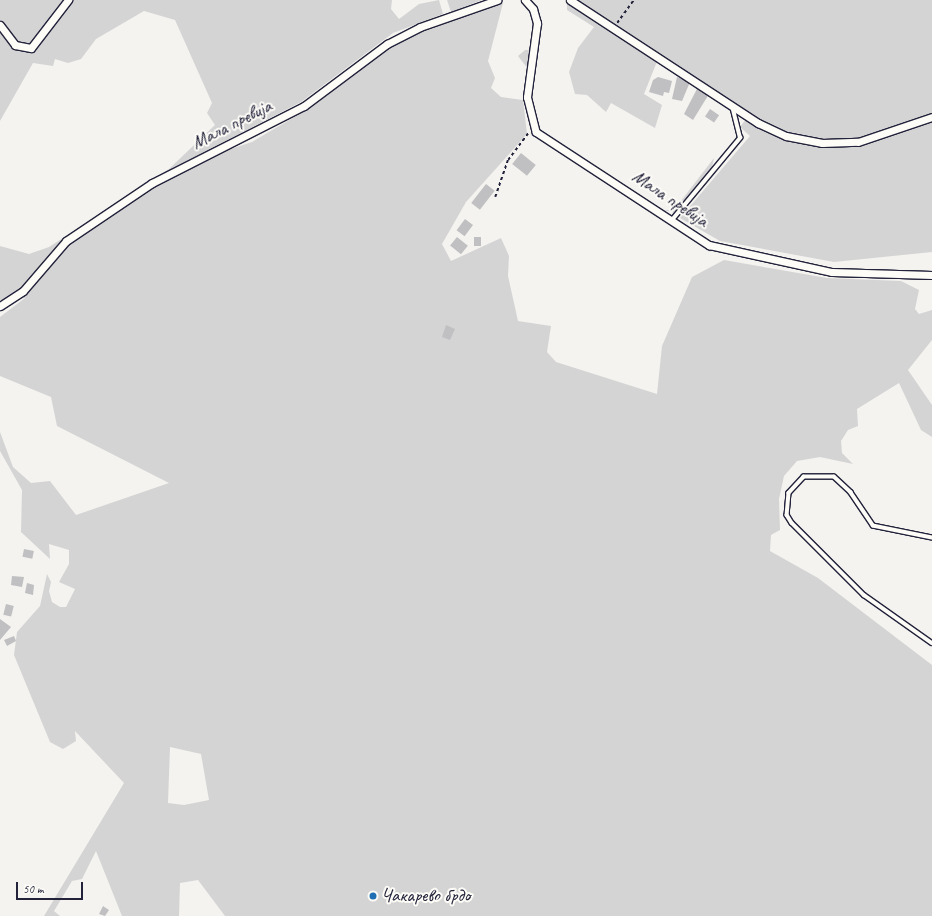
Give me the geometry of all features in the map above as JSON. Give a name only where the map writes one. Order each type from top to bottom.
[{"type":"street","points":[[0,25],[15,45],[31,48],[68,0]]},
{"type":"street","name":"Мала превија","points":[[0,306],[23,291],[66,241],[146,187],[304,106],[387,44],[420,27],[497,0]]},
{"type":"street","points":[[527,0],[537,23],[538,35],[526,97],[533,126]]},
{"type":"street","points":[[570,0],[732,106],[775,132],[822,143],[870,139],[932,117]]},
{"type":"street","name":"Мала превија","points":[[533,126],[536,132],[709,245],[832,272],[932,275]]},
{"type":"lane","name":"Мала превија","points":[[672,220],[740,138],[732,106]]},
{"type":"lane","points":[[932,538],[873,526],[851,493],[834,477],[804,477],[789,494],[787,514],[792,523],[864,595],[932,644]]},
{"type":"path","points":[[613,29],[634,0]]},
{"type":"path","points":[[495,197],[508,160],[533,126]]},
{"type":"shaded area","points":[[0,0],[392,0],[391,9],[399,19],[419,4],[439,0],[443,14],[393,33],[301,102],[173,168],[252,142],[313,106],[402,39],[503,3],[488,61],[495,78],[491,88],[501,97],[523,100],[527,134],[466,202],[442,244],[451,261],[501,238],[509,256],[508,276],[518,321],[551,326],[547,352],[556,362],[657,394],[662,346],[692,277],[724,260],[827,278],[901,281],[919,290],[915,309],[919,314],[932,310],[932,340],[908,370],[932,405],[932,437],[921,430],[899,383],[857,409],[858,426],[848,430],[841,441],[842,453],[853,464],[820,457],[797,461],[784,476],[779,499],[780,530],[771,535],[770,551],[818,578],[932,665],[932,916],[225,916],[198,880],[180,883],[179,916],[122,916],[96,851],[82,879],[72,881],[54,911],[60,916],[44,916],[124,783],[75,731],[76,741],[63,749],[50,742],[14,655],[17,632],[40,606],[47,574],[51,582],[49,591],[52,602],[60,607],[66,607],[75,589],[59,582],[69,564],[69,550],[49,544],[50,559],[21,532],[22,490],[0,451],[0,432],[13,467],[31,483],[50,481],[76,515],[169,483],[57,426],[51,397],[0,376],[0,317],[25,298],[0,300],[0,246],[29,254],[49,247],[169,169],[215,125],[207,113],[212,103],[175,20],[144,11],[96,39],[81,59],[68,63],[55,59],[53,66],[33,63],[0,121]],"holes":[[[170,747],[201,754],[209,800],[184,805],[168,803]]]},
{"type":"shaded area","points":[[447,0],[482,0],[451,12]]},
{"type":"shaded area","points":[[567,0],[932,0],[932,252],[834,262],[720,241],[680,218],[750,136],[740,127],[746,119],[660,54],[644,94],[662,105],[655,128],[611,103],[606,112],[587,95],[575,94],[569,72],[578,48],[594,27],[567,10]]},
{"type":"shaded area","points":[[525,50],[531,50],[528,69],[518,56]]},
{"type":"shaded area","points":[[714,158],[711,172],[675,213],[664,210],[674,210]]},
{"type":"building","points":[[658,77],[672,81],[669,93],[664,92],[663,96],[649,92],[653,80]]},
{"type":"building","points":[[677,77],[690,82],[682,101],[672,99]]},
{"type":"building","points":[[698,87],[709,94],[693,120],[684,114]]},
{"type":"building","points":[[710,109],[719,115],[714,123],[705,116]]},
{"type":"building","points":[[521,153],[536,165],[527,176],[512,164]]},
{"type":"building","points":[[486,184],[495,191],[480,210],[471,203]]},
{"type":"building","points":[[465,219],[473,225],[465,236],[457,230]]},
{"type":"building","points":[[457,237],[468,246],[461,254],[450,246]]},
{"type":"building","points":[[474,237],[481,237],[481,246],[474,246]]},
{"type":"building","points":[[446,325],[455,329],[450,340],[442,337]]},
{"type":"building","points":[[24,549],[34,551],[32,559],[22,557]]},
{"type":"building","points":[[12,576],[24,577],[22,587],[11,585]]},
{"type":"building","points":[[27,583],[34,585],[33,595],[25,593]]},
{"type":"building","points":[[6,604],[14,606],[11,617],[3,615]]},
{"type":"building","points":[[0,619],[11,627],[0,640]]},
{"type":"building","points":[[14,636],[16,641],[7,646],[4,640]]},
{"type":"building","points":[[103,906],[109,910],[105,916],[99,914]]},
{"type":"place","name":"Чакарево брдо","points":[[373,896]]}]
